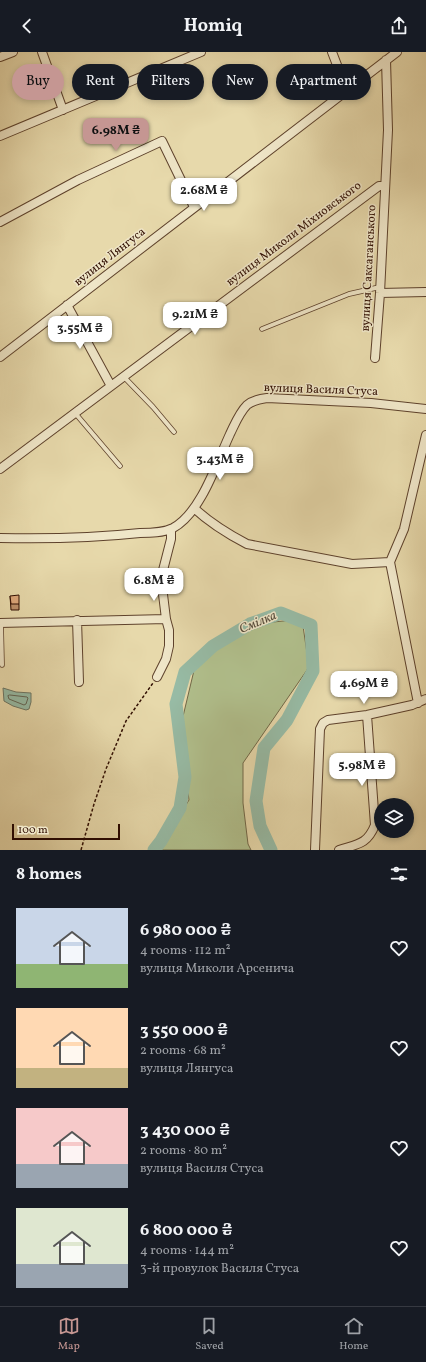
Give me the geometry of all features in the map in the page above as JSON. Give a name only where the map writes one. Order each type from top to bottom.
[{"type":"street","points":[[0,57],[13,52]]},
{"type":"street","points":[[42,52],[63,110]]},
{"type":"street","points":[[0,136],[201,52]]},
{"type":"street","points":[[332,52],[337,64]]},
{"type":"street","name":"вулиця Лянгуса","points":[[371,72],[397,52]]},
{"type":"street","name":"вулиця Саксаганського","points":[[375,358],[381,290],[388,130],[386,60]]},
{"type":"street","name":"вулиця Лянгуса","points":[[0,357],[335,100]]},
{"type":"street","points":[[0,222],[78,180],[162,141],[194,207]]},
{"type":"street","name":"вулиця Миколи Міхновського","points":[[0,469],[379,186],[385,186]]},
{"type":"street","points":[[381,290],[426,292]]},
{"type":"street","points":[[67,305],[110,386]]},
{"type":"street","name":"вулиця Василя Стуса","points":[[171,530],[194,508],[205,490],[237,420],[246,406],[257,399],[267,398],[426,408]]},
{"type":"street","points":[[418,703],[390,562],[404,529],[426,435]]},
{"type":"street","points":[[194,508],[208,520],[233,537],[247,544],[352,564],[390,562]]},
{"type":"street","points":[[0,538],[69,538],[171,530],[171,539],[161,578],[169,646],[166,659],[157,677]]},
{"type":"street","points":[[0,623],[166,619]]},
{"type":"street","points":[[77,620],[79,682]]},
{"type":"street","points":[[315,850],[320,730],[323,723],[328,720],[367,715],[418,703],[426,699]]},
{"type":"street","points":[[339,850],[365,841],[371,835],[375,825],[367,715]]},
{"type":"lane","points":[[262,329],[350,294],[381,290]]},
{"type":"lane","points":[[124,376],[174,432]]},
{"type":"lane","points":[[74,413],[120,466]]},
{"type":"lane","points":[[0,623],[2,665]]},
{"type":"path","points":[[81,850],[99,790],[126,721],[157,677]]},
{"type":"shaded area","points":[[302,619],[309,667],[243,763],[243,803],[248,844],[251,850],[158,850],[189,800],[180,729],[196,662],[245,625]]},
{"type":"water","points":[[3,688],[16,692],[31,693],[29,709],[26,710],[13,706],[4,701]]},
{"type":"building","points":[[19,595],[19,604],[11,604],[10,596]]},
{"type":"waterway","name":"Смілка","points":[[154,850],[161,841],[180,808],[185,777],[176,704],[185,672],[213,646],[250,624],[281,613],[311,625],[313,671],[287,720],[264,748],[256,801],[260,826],[271,850]]}]
